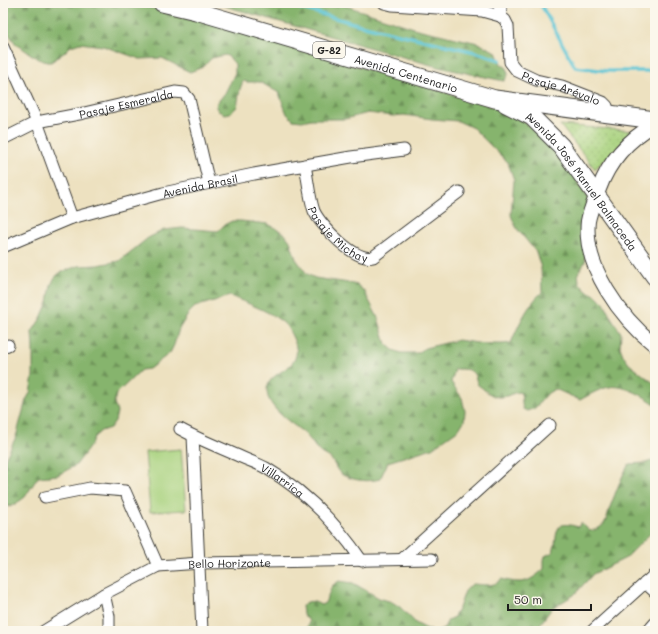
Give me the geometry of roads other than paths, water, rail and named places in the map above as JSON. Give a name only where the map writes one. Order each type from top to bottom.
[{"type":"main road","name":"Avenida Centenario","points":[[162,3],[196,11],[495,99],[655,120]]},
{"type":"main road","name":"Avenida José Manuel Balmaceda","points":[[495,99],[532,118],[543,126],[570,156],[655,277]]},
{"type":"street","points":[[384,3],[392,5],[482,11],[500,16]]},
{"type":"street","name":"Pasaje Arévalo","points":[[497,3],[501,9],[500,16],[505,20],[508,26],[509,59],[514,69],[536,80],[562,86],[603,102],[607,106],[609,114]]},
{"type":"street","points":[[3,47],[37,122],[72,218]]},
{"type":"street","name":"Pasaje Esmeralda","points":[[3,139],[37,122],[175,92],[184,93],[189,99],[209,183]]},
{"type":"street","points":[[655,124],[640,134],[622,150],[607,171],[590,214],[588,229],[591,250],[605,286],[624,315],[655,346]]},
{"type":"street","name":"Avenida Brasil","points":[[3,247],[72,218],[140,199],[209,183],[305,165],[404,150]]},
{"type":"street","name":"Pasaje Michay","points":[[305,165],[312,205],[318,218],[336,238],[349,249],[365,258],[373,257],[459,192]]},
{"type":"street","points":[[402,559],[550,425]]},
{"type":"street","name":"Villarrica","points":[[180,429],[266,468],[282,478],[327,516],[362,561]]},
{"type":"street","points":[[194,436],[202,631]]},
{"type":"street","points":[[45,497],[90,488],[125,491],[158,566]]},
{"type":"street","name":"Bello Horizonte","points":[[44,631],[104,594],[158,566],[200,563],[362,561],[432,558]]},
{"type":"street","points":[[592,631],[655,574]]},
{"type":"street","points":[[646,583],[655,592]]},
{"type":"street","points":[[104,594],[109,616],[109,631]]},
{"type":"street","points":[[648,631],[655,623]]},
{"type":"waterway","points":[[282,3],[360,25],[475,52],[500,60]]},
{"type":"waterway","points":[[540,3],[575,67],[607,71],[655,71]]}]
